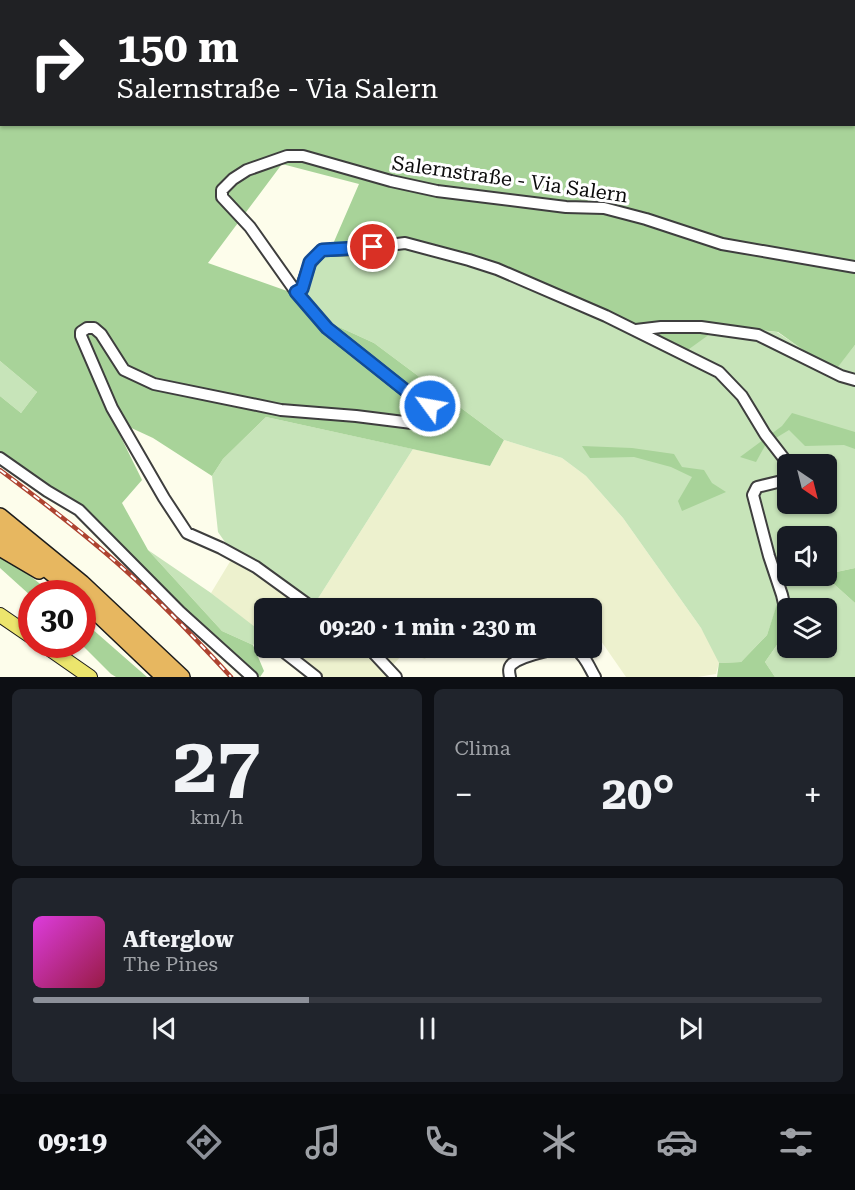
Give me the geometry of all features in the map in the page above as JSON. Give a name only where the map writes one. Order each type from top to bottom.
[{"type":"highway","points":[[0,516],[90,591],[182,677]]},
{"type":"highway","points":[[0,531],[61,580]]},
{"type":"highway","points":[[0,548],[56,580]]},
{"type":"highway","points":[[96,612],[164,677]]},
{"type":"main road","points":[[0,615],[18,627]]},
{"type":"main road","points":[[63,658],[90,677]]},
{"type":"street","name":"Salernstraße - Via Salern","points":[[299,598],[256,567],[187,533],[112,408],[81,336],[81,332],[87,328],[94,328],[101,334],[124,370],[154,384],[281,410],[420,424],[432,419],[434,412],[430,406],[410,394],[327,328],[296,292],[250,227],[222,197],[222,190],[247,170],[287,156],[303,156],[391,181],[437,191],[566,207],[604,208],[722,244],[855,267]]},
{"type":"street","points":[[296,292],[302,289],[310,262],[322,250],[357,249],[405,243],[497,269],[636,330],[719,372],[742,396],[765,434],[780,454]]},
{"type":"street","points":[[636,330],[661,327],[700,327],[758,335],[855,380]]},
{"type":"street","points":[[0,458],[46,491],[79,510],[180,612],[252,677]]},
{"type":"street","points":[[777,482],[757,487],[753,495],[783,598]]},
{"type":"street","points":[[292,658],[316,677]]},
{"type":"street","points":[[378,658],[396,677]]},
{"type":"street","points":[[510,677],[509,669],[513,663],[525,658]]},
{"type":"street","points":[[584,658],[596,677]]},
{"type":"green space","points":[[0,126],[855,126],[855,345],[834,372],[778,332],[721,326],[678,357],[511,272],[405,237],[333,244],[359,184],[282,164],[208,263],[304,297],[326,321],[374,343],[504,440],[490,466],[266,417],[223,459],[212,476],[153,438],[112,419],[142,480],[122,503],[148,550],[222,631],[253,645],[254,658],[258,658],[264,671],[260,677],[215,643],[83,510],[0,455],[0,396],[21,413],[37,392],[0,361]]},
{"type":"green space","points":[[405,237],[511,272],[721,326],[777,332],[834,371],[855,345],[855,568],[837,572],[837,526],[777,526],[777,586],[836,586],[855,603],[855,677],[775,677],[765,662],[777,645],[777,658],[837,658],[837,598],[777,598],[777,606],[767,635],[741,662],[719,663],[701,628],[623,518],[586,476],[562,458],[504,440],[374,343],[326,321],[304,297],[303,286],[310,266],[333,244]]},
{"type":"green space","points":[[0,361],[37,392],[21,413],[0,396]]},
{"type":"green space","points":[[792,413],[855,432],[855,449],[844,445],[805,446],[789,430],[766,444],[756,462],[740,457],[782,426]]},
{"type":"green space","points":[[266,417],[413,449],[318,598],[297,598],[234,555],[218,532],[212,476],[223,459]]},
{"type":"green space","points":[[504,440],[562,458],[586,476],[623,518],[701,628],[714,649],[719,663],[716,674],[698,677],[626,677],[602,642],[602,598],[318,598],[413,449],[490,466]]},
{"type":"green space","points":[[582,446],[632,448],[674,454],[682,467],[704,470],[712,483],[726,492],[682,511],[678,501],[692,477],[671,467],[634,457],[590,458]]},
{"type":"green space","points":[[148,550],[211,593],[254,626],[254,644],[222,631]]},
{"type":"green space","points":[[234,555],[297,598],[254,598],[254,627],[211,593]]},
{"type":"green space","points":[[0,556],[35,580],[18,580],[18,584],[0,568]]},
{"type":"green space","points":[[855,568],[855,603],[836,586],[837,572]]},
{"type":"green space","points":[[777,604],[777,645],[765,662],[775,677],[717,677],[719,663],[741,662],[767,635]]},
{"type":"green space","points":[[96,632],[147,677],[116,677],[95,658]]},
{"type":"green space","points":[[294,658],[399,658],[389,669],[396,677],[318,677]]},
{"type":"railway","points":[[0,470],[64,518],[125,570],[231,677]]},
{"type":"route","points":[[373,247],[322,250],[310,262],[302,289],[296,292],[327,328],[410,394],[430,406]]}]
